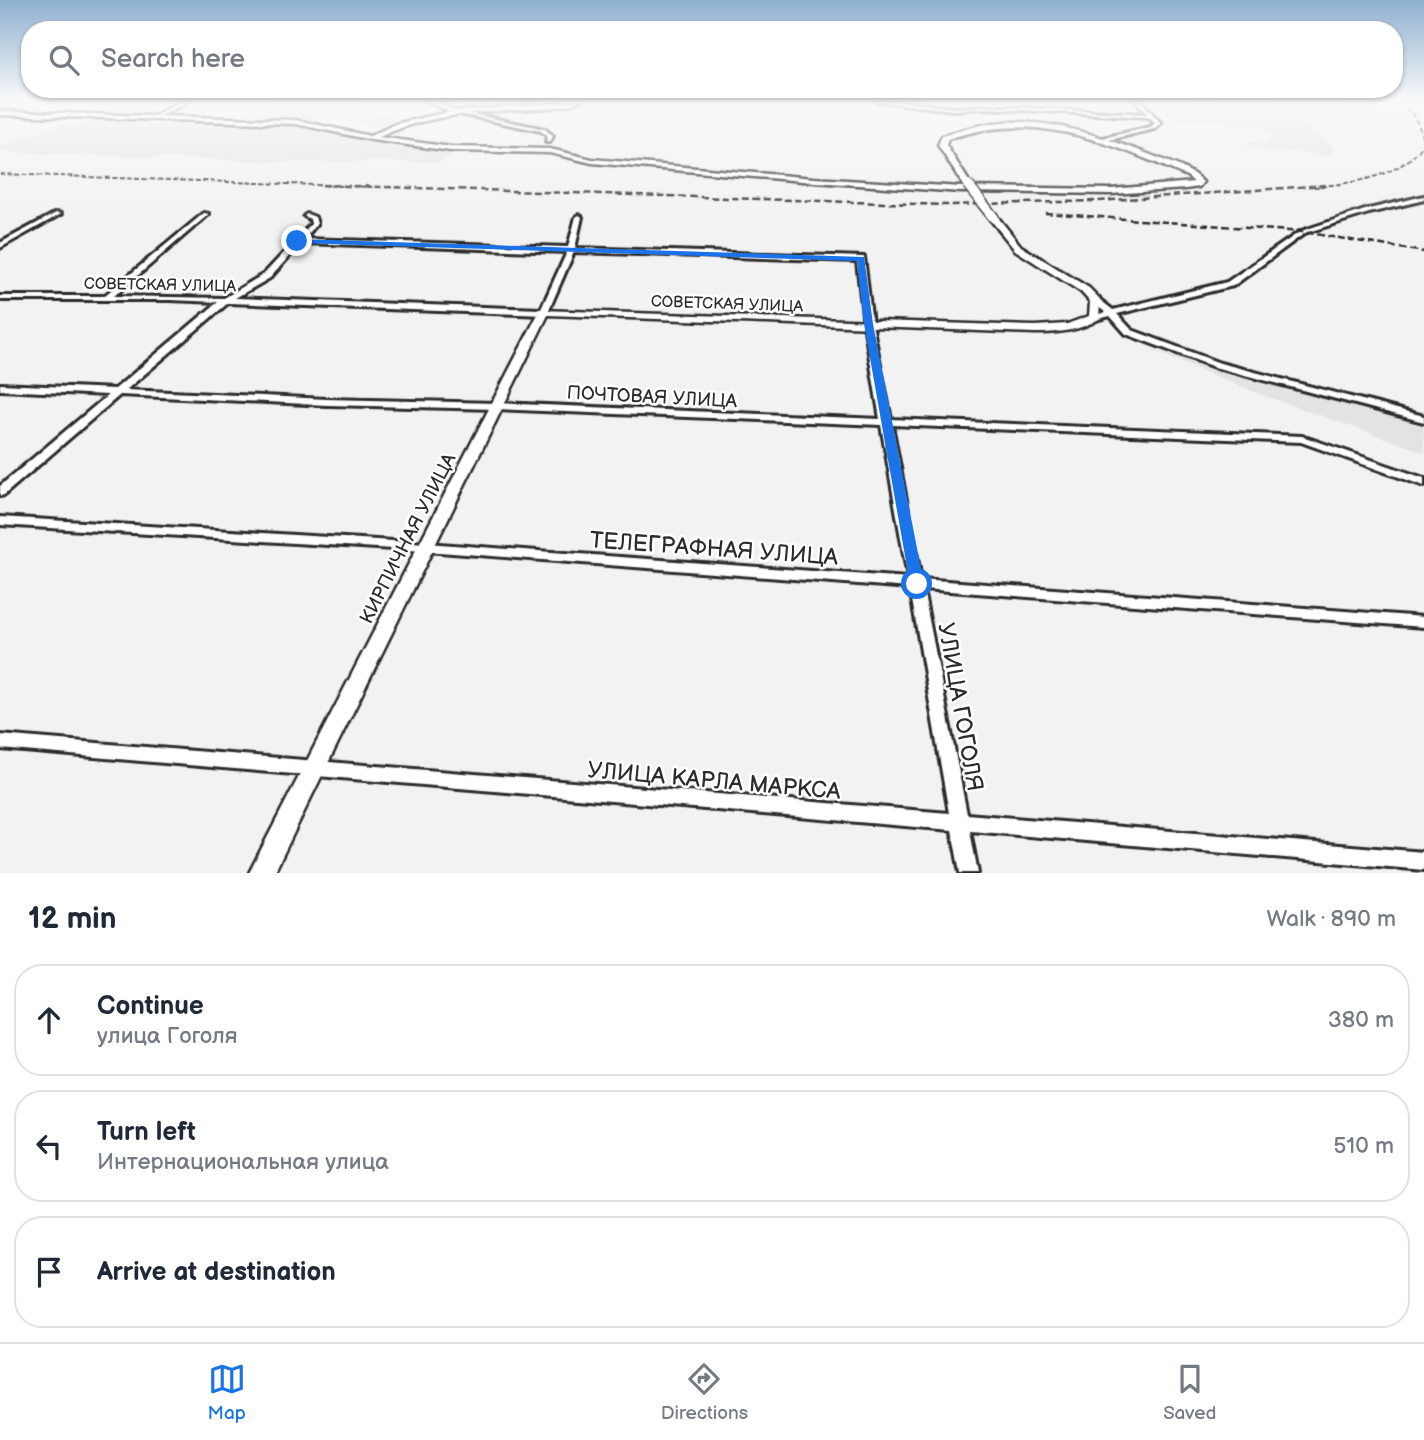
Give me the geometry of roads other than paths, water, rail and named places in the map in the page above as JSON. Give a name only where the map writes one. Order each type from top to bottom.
[{"type":"street","points":[[399,142],[451,149],[567,154],[592,161],[900,187],[1087,192],[1185,187],[1199,182],[1190,174],[1112,142]]},
{"type":"street","points":[[943,142],[942,145],[967,183],[1018,248],[1085,290],[1129,332],[1217,365],[1424,419]]},
{"type":"street","name":"СОВЕТСКАЯ УЛИЦА","points":[[0,298],[226,300],[1052,329],[1230,284],[1303,232],[1367,211],[1424,198]]},
{"type":"street","points":[[0,246],[58,214]]},
{"type":"street","points":[[106,298],[206,214]]},
{"type":"street","points":[[0,492],[226,300],[267,276],[314,224],[313,218],[307,216]]},
{"type":"street","name":"КИРПИЧНАЯ УЛИЦА","points":[[261,873],[544,312],[571,250],[579,217]]},
{"type":"street","points":[[298,241],[431,243],[571,250]]},
{"type":"street","name":"УЛИЦА ГОГОЛЯ","points":[[571,250],[861,259],[868,324],[969,873]]},
{"type":"street","points":[[1095,317],[1096,301]]},
{"type":"street","name":"ПОЧТОВАЯ УЛИЦА","points":[[0,387],[1302,439],[1424,482]]},
{"type":"street","name":"ТЕЛЕГРАФНАЯ УЛИЦА","points":[[0,520],[426,547],[1424,622]]},
{"type":"street","name":"УЛИЦА КАРЛА МАРКСА","points":[[0,742],[1424,861]]},
{"type":"railway","points":[[1314,187],[1359,181],[1388,172],[1413,156],[1423,145],[1422,142]]},
{"type":"railway","points":[[0,174],[373,187]]},
{"type":"railway","points":[[322,185],[947,205],[1098,201],[1327,185]]},
{"type":"railway","points":[[1045,213],[1303,232],[1424,252]]}]
